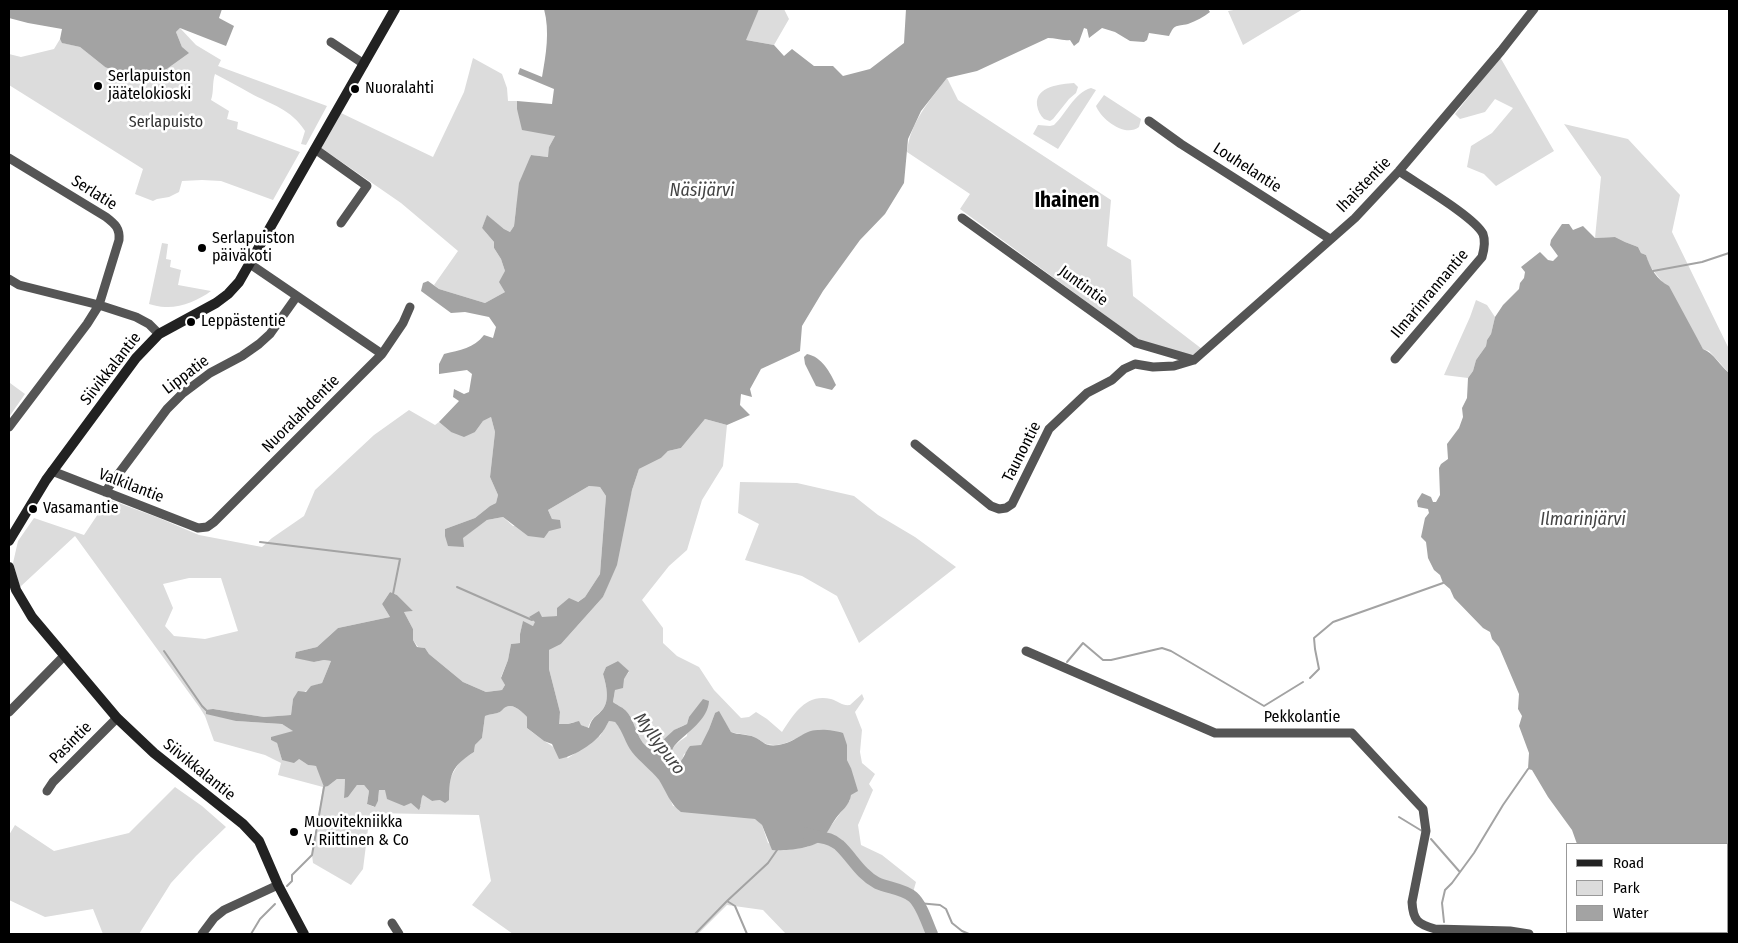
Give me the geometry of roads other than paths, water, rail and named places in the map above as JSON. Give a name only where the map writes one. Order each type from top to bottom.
[{"type":"main road","name":"Siivikkalantie","points":[[9,541],[52,471],[133,361],[159,334],[222,299],[239,282],[395,9]]},
{"type":"main road","name":"Siivikkalantie","points":[[9,567],[16,590],[32,617],[117,718],[154,753],[243,824],[255,836],[304,934]]},
{"type":"street","name":"Ihaistentie","points":[[1194,360],[1355,218],[1501,51],[1534,9]]},
{"type":"street","points":[[331,42],[364,64]]},
{"type":"street","name":"Louhelantie","points":[[1149,120],[1180,144],[1330,239]]},
{"type":"street","points":[[315,149],[367,186],[341,223]]},
{"type":"street","name":"Serlatie","points":[[9,158],[106,217],[118,227],[120,234],[120,240],[99,305],[82,331],[9,427]]},
{"type":"street","name":"Ilmarinrannantie","points":[[1395,359],[1482,257],[1485,247],[1482,233],[1472,221],[1398,171]]},
{"type":"street","name":"Juntintie","points":[[962,218],[1136,343],[1194,360]]},
{"type":"street","points":[[250,264],[382,354]]},
{"type":"street","points":[[9,279],[19,285],[99,305],[143,320],[159,334]]},
{"type":"street","name":"Lippatie","points":[[105,492],[167,409],[182,394],[210,373],[242,356],[259,344],[270,334],[297,296]]},
{"type":"street","name":"Nuoralahdentie","points":[[198,528],[214,522],[382,354],[403,323],[410,307]]},
{"type":"street","name":"Taunontie","points":[[915,444],[991,506],[999,509],[1006,508],[1012,504],[1049,429],[1087,393],[1112,380],[1124,369],[1135,364],[1153,367],[1174,366],[1194,360]]},
{"type":"street","name":"Valkilantie","points":[[52,471],[198,528]]},
{"type":"street","name":"Pekkolantie","points":[[1026,651],[1215,733],[1352,733],[1422,809],[1426,831],[1412,902],[1413,912],[1417,921],[1435,929],[1510,931],[1529,934]]},
{"type":"street","points":[[9,712],[64,656]]},
{"type":"street","name":"Pasintie","points":[[47,790],[117,718]]},
{"type":"street","points":[[202,934],[214,918],[224,910],[278,885]]},
{"type":"street","points":[[392,923],[399,934]]},
{"type":"water","points":[[9,9],[222,9],[219,18],[234,26],[226,46],[180,28],[176,32],[182,47],[189,53],[161,73],[145,75],[118,72],[105,67],[80,47],[62,43],[60,39],[62,29],[9,18]]},
{"type":"water","name":"Näsijärvi","points":[[544,9],[759,9],[746,40],[774,45],[784,56],[792,49],[814,66],[833,66],[843,76],[870,69],[904,43],[906,9],[1208,9],[1210,12],[1194,22],[1174,27],[1169,36],[1149,33],[1147,40],[1144,42],[1130,41],[1115,32],[1102,28],[1089,38],[1087,29],[1084,28],[1079,42],[1074,46],[1070,40],[1048,38],[977,71],[947,78],[921,111],[908,139],[904,183],[885,214],[860,240],[823,291],[802,326],[800,351],[761,369],[750,389],[752,397],[741,394],[740,405],[750,415],[727,425],[705,419],[681,448],[668,451],[661,458],[639,469],[632,490],[617,565],[603,597],[561,644],[549,650],[549,669],[560,712],[559,724],[579,721],[581,725],[589,728],[592,721],[605,705],[607,697],[603,674],[606,667],[618,661],[629,671],[624,679],[623,688],[615,690],[613,702],[627,712],[640,738],[652,750],[674,730],[687,724],[689,717],[703,699],[709,701],[708,708],[701,720],[673,747],[668,758],[670,763],[678,764],[690,746],[701,745],[715,713],[719,711],[731,732],[752,736],[770,745],[784,744],[816,730],[830,730],[843,733],[847,745],[847,760],[858,791],[851,795],[847,805],[823,838],[812,846],[790,850],[772,850],[762,825],[755,819],[681,812],[671,801],[659,780],[632,752],[615,722],[609,721],[596,739],[587,746],[570,756],[559,759],[552,744],[544,741],[527,728],[527,717],[512,706],[505,707],[498,713],[485,716],[482,738],[475,745],[474,752],[456,766],[453,772],[449,800],[445,803],[440,800],[432,801],[423,795],[419,810],[411,803],[404,806],[387,799],[385,790],[379,790],[378,801],[375,807],[367,804],[369,791],[364,785],[357,785],[348,797],[344,798],[345,779],[337,779],[324,787],[316,766],[308,765],[299,759],[294,763],[282,760],[277,743],[271,740],[271,737],[293,731],[282,724],[236,721],[206,714],[206,710],[213,709],[264,717],[291,715],[293,699],[298,691],[306,692],[311,686],[322,683],[331,661],[314,662],[295,658],[296,652],[317,647],[338,628],[390,617],[382,604],[390,592],[397,595],[413,611],[404,612],[413,629],[413,640],[417,647],[425,648],[429,654],[463,682],[486,692],[502,690],[505,685],[501,678],[508,660],[511,644],[520,643],[523,621],[533,626],[535,622],[529,617],[539,611],[542,617],[557,616],[557,608],[569,598],[578,602],[585,597],[600,574],[606,496],[600,487],[589,486],[548,510],[552,519],[560,520],[561,528],[549,531],[544,538],[528,536],[503,517],[487,520],[463,538],[464,547],[448,546],[445,536],[445,529],[475,518],[496,503],[498,495],[490,477],[495,432],[491,417],[483,421],[475,432],[464,437],[451,432],[439,422],[459,401],[453,397],[454,389],[464,394],[469,392],[472,374],[467,370],[439,374],[439,364],[444,354],[471,346],[484,335],[493,338],[496,327],[489,317],[465,312],[451,313],[421,291],[423,283],[428,281],[439,289],[485,303],[505,292],[499,282],[505,271],[501,259],[494,248],[494,242],[482,228],[487,215],[510,232],[514,226],[519,183],[531,155],[548,157],[549,147],[555,136],[522,130],[517,109],[517,101],[552,104],[554,89],[518,74],[520,68],[542,77],[547,35]]},
{"type":"water","name":"Ilmarinjärvi","points":[[1562,224],[1569,224],[1573,230],[1583,226],[1595,238],[1615,237],[1638,247],[1641,253],[1646,255],[1658,277],[1669,286],[1703,349],[1710,353],[1729,373],[1728,884],[1728,843],[1577,843],[1572,830],[1548,797],[1532,770],[1528,769],[1529,753],[1519,726],[1522,716],[1518,709],[1519,694],[1499,647],[1492,639],[1490,632],[1483,628],[1454,598],[1450,589],[1443,583],[1440,575],[1434,570],[1428,558],[1426,542],[1421,537],[1425,518],[1429,513],[1428,509],[1418,507],[1417,501],[1422,493],[1431,497],[1433,502],[1436,502],[1440,495],[1439,468],[1448,459],[1447,444],[1459,428],[1463,417],[1462,408],[1467,398],[1468,378],[1473,371],[1476,360],[1486,346],[1495,317],[1503,305],[1519,289],[1525,272],[1521,267],[1540,252],[1548,260],[1553,261],[1558,256],[1550,245],[1551,240]]},
{"type":"water","points":[[807,354],[817,358],[828,370],[836,385],[832,390],[816,386],[805,364],[804,357]]},
{"type":"waterway","points":[[1653,271],[1702,262],[1729,253]]},
{"type":"waterway","points":[[260,542],[400,559],[393,594]]},
{"type":"waterway","points":[[1310,678],[1319,669],[1314,638],[1333,622],[1443,583]]},
{"type":"waterway","points":[[457,587],[532,620]]},
{"type":"waterway","points":[[1067,662],[1083,643],[1103,660],[1111,660],[1162,648],[1171,651],[1264,706],[1303,682]]},
{"type":"waterway","points":[[164,651],[206,710]]},
{"type":"waterway","points":[[1444,922],[1442,903],[1445,890],[1474,853],[1503,805],[1528,769]]},
{"type":"waterway","points":[[287,886],[292,881],[292,875],[312,855],[324,787]]},
{"type":"waterway","points":[[1399,817],[1422,831]]},
{"type":"waterway","name":"Myllypuro","points":[[807,833],[835,842],[871,879],[881,885],[905,892],[913,897],[922,909],[932,934]]},
{"type":"waterway","points":[[1431,839],[1459,871]]},
{"type":"waterway","points":[[695,934],[768,863],[777,850]]},
{"type":"waterway","points":[[727,901],[735,906],[747,934]]},
{"type":"waterway","points":[[918,903],[940,905],[946,909],[952,923],[969,934]]},
{"type":"waterway","points":[[251,934],[260,919],[275,904]]},
{"type":"place","name":"Serlapuiston jäätelokioski","points":[[98,86]]},
{"type":"place","name":"Nuoralahti","points":[[355,89]]},
{"type":"place","name":"Serlapuiston päiväkoti","points":[[202,248]]},
{"type":"place","name":"Leppästentie","points":[[191,322]]},
{"type":"place","name":"Vasamantie","points":[[33,509]]},
{"type":"place","name":"Muovitekniikka V. Riittinen & Co","points":[[294,832]]},
{"type":"district","name":"Ihainen","points":[[1067,201]]},
{"type":"park label","name":"Serlapuisto","points":[[166,123]]}]
